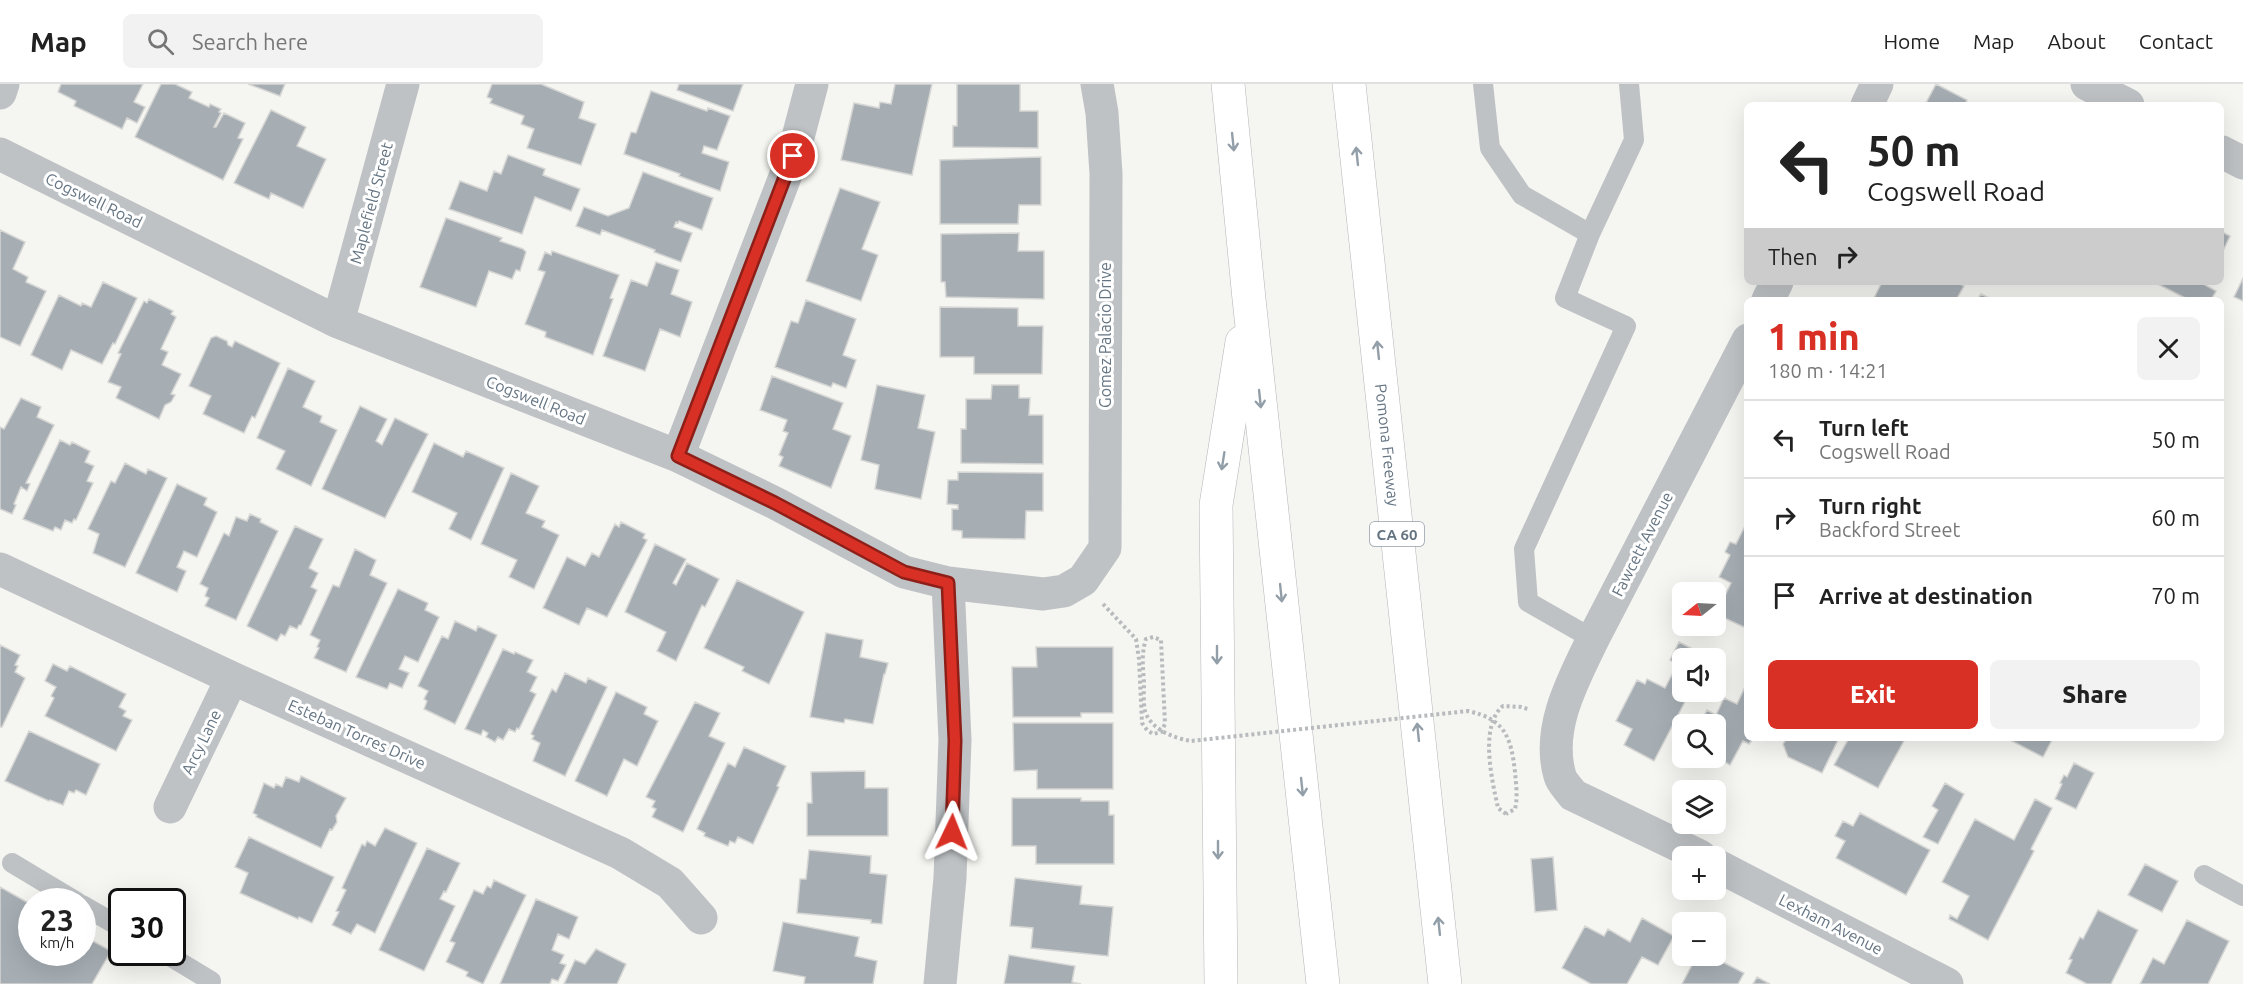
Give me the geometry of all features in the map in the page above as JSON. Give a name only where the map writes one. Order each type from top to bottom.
[{"type":"highway","points":[[1228,84],[1323,984]]},
{"type":"highway","name":"Pomona Freeway","points":[[1349,84],[1445,984]]},
{"type":"highway","points":[[1221,984],[1216,505],[1249,299]]},
{"type":"street","points":[[0,93],[3,84]]},
{"type":"street","name":"Maplefield Street","points":[[338,322],[403,84]]},
{"type":"street","points":[[678,456],[793,156],[812,84]]},
{"type":"street","name":"Gomez Palacio Drive","points":[[1083,580],[1105,548],[1106,174],[1102,113],[1097,84]]},
{"type":"street","points":[[1868,102],[1877,84]]},
{"type":"street","points":[[2087,84],[2122,102]]},
{"type":"street","points":[[2224,153],[2243,163]]},
{"type":"street","name":"Cogswell Road","points":[[0,154],[338,322],[678,456],[775,503],[904,572],[948,583],[1043,594],[1064,591],[1083,580]]},
{"type":"street","name":"Fawcett Avenue","points":[[1679,846],[1573,795],[1560,778],[1556,755],[1558,722],[1593,639],[1744,348]]},
{"type":"street","name":"Esteban Torres Drive","points":[[0,569],[232,678],[620,853],[669,883],[701,918]]},
{"type":"street","points":[[940,984],[950,878],[955,741],[948,583]]},
{"type":"street","name":"Arcy Lane","points":[[170,807],[232,678]]},
{"type":"street","name":"Lexham Avenue","points":[[1726,870],[1947,984]]},
{"type":"lane","points":[[1483,84],[1490,148],[1522,195],[1590,234]]},
{"type":"lane","points":[[1593,639],[1528,602],[1524,549],[1626,326],[1565,298],[1590,234],[1634,140],[1629,84]]},
{"type":"lane","points":[[12,863],[54,888]]},
{"type":"lane","points":[[2204,875],[2243,896]]},
{"type":"lane","points":[[186,966],[211,981],[210,984]]},
{"type":"path","points":[[1083,580],[1136,639],[1142,723],[1153,734],[1161,732],[1164,724],[1161,640],[1153,637],[1146,639],[1142,651],[1145,712],[1152,722],[1164,732],[1191,741],[1468,711],[1483,714],[1498,723],[1508,735],[1513,753],[1517,800],[1515,809],[1506,814],[1498,808],[1489,743],[1490,725],[1496,712],[1503,705],[1521,706],[1558,722]]},
{"type":"building","points":[[61,84],[143,84],[134,102],[145,107],[137,123],[127,118],[122,129],[74,106],[76,101],[58,92]]},
{"type":"building","points":[[161,84],[175,84],[192,92],[189,98],[209,107],[210,104],[221,109],[214,127],[224,113],[245,123],[238,138],[243,139],[223,180],[135,137]]},
{"type":"building","points":[[248,84],[285,84],[280,96]]},
{"type":"building","points":[[492,84],[541,84],[584,102],[579,118],[596,124],[581,165],[527,148],[534,129],[521,124],[524,116],[490,103],[492,99],[487,97]]},
{"type":"building","points":[[679,84],[743,84],[733,111],[677,90]]},
{"type":"building","points":[[895,84],[932,84],[912,175],[841,160],[854,103],[879,108],[880,102],[891,104]]},
{"type":"building","points":[[957,84],[1020,84],[1020,111],[1038,111],[1038,148],[953,147],[953,126],[957,126]]},
{"type":"building","points":[[1936,84],[1967,100],[1966,102],[1927,102]]},
{"type":"building","points":[[651,91],[707,111],[708,108],[730,116],[717,150],[704,146],[702,153],[729,162],[720,191],[624,154],[631,132],[636,133]]},
{"type":"building","points":[[271,110],[306,127],[297,146],[326,159],[303,208],[271,193],[269,199],[234,183]]},
{"type":"building","points":[[508,155],[545,169],[543,175],[580,189],[571,211],[535,197],[522,234],[449,209],[460,181],[487,191],[494,171],[501,174]]},
{"type":"building","points":[[1041,157],[1041,205],[1019,205],[1018,224],[940,224],[940,160]]},
{"type":"building","points":[[643,172],[713,198],[702,230],[679,221],[676,222],[674,227],[692,233],[681,262],[602,230],[600,235],[576,226],[584,207],[608,216],[629,208]]},
{"type":"building","points":[[840,188],[880,202],[862,249],[878,255],[861,301],[806,281]]},
{"type":"building","points":[[446,218],[502,238],[500,241],[526,252],[520,271],[516,270],[512,279],[489,271],[476,307],[420,287]]},
{"type":"building","points":[[0,230],[25,242],[13,269],[28,277],[26,282],[46,291],[20,346],[0,337]]},
{"type":"building","points":[[1019,233],[1018,251],[1044,251],[1044,299],[946,297],[945,282],[941,282],[941,234]]},
{"type":"building","points":[[2224,233],[2230,236],[2224,249]]},
{"type":"building","points":[[552,251],[619,275],[593,355],[545,337],[546,332],[525,324],[545,272],[538,270],[545,252],[551,255]]},
{"type":"building","points":[[656,262],[679,270],[671,294],[692,302],[680,337],[660,329],[645,371],[603,356],[631,280],[647,286]]},
{"type":"building","points":[[2243,278],[2243,301],[2234,297]]},
{"type":"building","points":[[103,282],[137,298],[115,344],[113,343],[102,364],[71,350],[62,370],[31,355],[59,295],[81,306],[82,303],[91,307]]},
{"type":"building","points":[[1880,285],[1964,286],[1958,297],[1874,297]]},
{"type":"building","points":[[2160,285],[2205,285],[2216,291],[2213,297],[2183,297]]},
{"type":"building","points":[[149,299],[173,311],[171,314],[176,317],[161,349],[168,352],[162,365],[181,374],[171,394],[175,395],[171,402],[165,405],[159,419],[116,398],[121,387],[108,382],[121,354],[118,353],[144,301],[147,303]]},
{"type":"building","points":[[806,300],[856,319],[843,355],[856,360],[846,388],[833,383],[831,387],[775,367],[791,321],[798,323]]},
{"type":"building","points":[[940,307],[1018,308],[1018,326],[1043,326],[1042,374],[974,374],[974,357],[940,357]]},
{"type":"building","points":[[216,336],[227,341],[232,347],[235,341],[280,363],[255,418],[252,416],[244,433],[203,414],[211,396],[189,386],[211,338]]},
{"type":"building","points":[[288,368],[315,381],[303,407],[322,416],[320,422],[337,430],[311,486],[276,469],[285,451],[257,438]]},
{"type":"building","points":[[772,376],[843,403],[833,429],[851,436],[831,488],[779,466],[783,457],[779,455],[788,433],[783,431],[787,420],[760,410]]},
{"type":"building","points":[[877,385],[925,395],[918,428],[935,432],[921,499],[875,489],[879,465],[861,460]]},
{"type":"building","points":[[992,385],[1019,385],[1019,398],[1030,398],[1029,415],[1043,415],[1043,464],[961,463],[961,429],[966,429],[966,399],[991,399]]},
{"type":"building","points":[[21,398],[41,407],[37,417],[54,425],[26,483],[30,484],[27,491],[21,487],[12,514],[0,509],[0,427],[4,429]]},
{"type":"building","points":[[360,406],[387,419],[376,441],[382,445],[395,418],[428,434],[385,518],[322,489]]},
{"type":"building","points":[[60,440],[70,445],[72,442],[90,451],[85,462],[94,466],[87,481],[93,483],[76,520],[74,519],[72,523],[65,520],[61,530],[55,527],[53,531],[23,519]]},
{"type":"building","points":[[434,443],[463,457],[466,451],[504,468],[471,540],[449,529],[457,513],[412,492]]},
{"type":"building","points":[[125,463],[146,474],[148,469],[167,478],[125,567],[93,553],[99,534],[88,529],[111,481],[115,483]]},
{"type":"building","points":[[958,472],[1043,473],[1043,511],[1026,511],[1025,539],[962,538],[962,531],[952,530],[952,509],[958,509],[958,505],[947,504],[948,480],[958,480]]},
{"type":"building","points":[[511,473],[539,486],[526,513],[545,521],[542,527],[559,535],[534,589],[509,577],[517,560],[481,544]]},
{"type":"building","points":[[177,484],[207,498],[204,505],[217,512],[197,557],[184,551],[177,567],[186,571],[177,592],[136,573]]},
{"type":"building","points":[[250,514],[278,531],[236,620],[205,606],[209,598],[205,596],[208,588],[200,584],[224,533],[229,536],[236,517],[247,521]]},
{"type":"building","points":[[621,522],[645,534],[643,538],[647,540],[607,617],[587,608],[579,625],[543,608],[567,557],[585,566],[592,553],[599,557],[615,524],[619,527]]},
{"type":"building","points":[[295,526],[323,539],[309,568],[318,573],[311,587],[317,590],[301,625],[297,629],[290,626],[285,636],[281,634],[277,641],[247,626]]},
{"type":"building","points":[[1744,528],[1744,627],[1726,619],[1726,593],[1731,583],[1719,577],[1730,555],[1725,552],[1730,542],[1736,544]]},
{"type":"building","points":[[655,544],[686,559],[673,583],[676,585],[687,563],[719,579],[705,607],[702,605],[676,661],[657,651],[666,632],[625,612]]},
{"type":"building","points":[[355,549],[376,560],[370,575],[387,583],[346,672],[314,658],[320,640],[310,635],[333,585],[339,587]]},
{"type":"building","points":[[737,580],[804,612],[769,684],[742,671],[744,667],[704,648]]},
{"type":"building","points":[[398,589],[428,603],[425,610],[439,617],[418,662],[405,656],[399,669],[409,673],[402,688],[390,683],[387,689],[356,677]]},
{"type":"building","points":[[455,621],[476,631],[478,626],[497,635],[455,724],[424,709],[427,701],[424,699],[428,691],[418,686],[442,636],[448,639]]},
{"type":"building","points":[[826,633],[863,640],[860,657],[888,663],[873,724],[845,719],[844,723],[810,717]]},
{"type":"building","points":[[1679,642],[1691,648],[1676,648]]},
{"type":"building","points":[[0,645],[20,655],[15,665],[18,666],[15,672],[25,678],[2,727],[0,727]]},
{"type":"building","points":[[1036,647],[1113,647],[1113,713],[1081,713],[1081,717],[1013,717],[1012,667],[1037,667]]},
{"type":"building","points":[[503,649],[533,660],[527,672],[537,677],[530,691],[536,694],[519,729],[517,728],[515,732],[509,729],[503,740],[498,737],[495,742],[486,737],[488,733],[483,730],[481,735],[465,729]]},
{"type":"building","points":[[53,664],[67,671],[70,666],[126,694],[119,707],[126,711],[123,716],[132,720],[116,751],[45,716],[54,698],[51,696],[56,687],[45,681]]},
{"type":"building","points":[[565,673],[586,683],[588,678],[607,687],[565,776],[533,761],[540,743],[532,739],[534,736],[531,734],[552,689],[556,692]]},
{"type":"building","points":[[1672,675],[1672,702],[1685,702],[1679,714],[1672,714],[1672,726],[1654,761],[1624,745],[1632,729],[1616,721],[1637,680],[1645,684],[1647,679],[1665,688]]},
{"type":"building","points":[[1744,689],[1744,741],[1752,741],[1749,744],[1743,741],[1730,765],[1726,763],[1726,714],[1716,714],[1726,699],[1737,704]]},
{"type":"building","points":[[616,692],[647,707],[644,714],[658,721],[637,766],[624,759],[607,796],[575,781]]},
{"type":"building","points":[[695,702],[720,713],[709,736],[725,743],[683,832],[652,817],[656,809],[652,807],[655,801],[646,797]]},
{"type":"building","points":[[1013,723],[1113,723],[1113,789],[1037,789],[1037,770],[1014,771]]},
{"type":"building","points":[[29,731],[100,764],[86,795],[76,790],[74,793],[69,791],[63,805],[5,781]]},
{"type":"building","points":[[1785,741],[1838,741],[1822,773],[1788,757],[1783,744]]},
{"type":"building","points":[[1847,741],[1904,741],[1878,788],[1834,765]]},
{"type":"building","points":[[2012,741],[2051,741],[2043,757]]},
{"type":"building","points":[[744,747],[786,766],[753,844],[738,837],[735,843],[730,841],[728,846],[704,836],[705,833],[697,829],[728,763],[735,767]]},
{"type":"building","points":[[2074,763],[2094,773],[2076,809],[2055,799],[2064,775],[2067,777]]},
{"type":"building","points":[[865,771],[865,788],[888,788],[888,836],[807,836],[807,803],[812,803],[811,772]]},
{"type":"building","points":[[301,776],[346,798],[336,816],[337,822],[332,830],[330,829],[321,848],[256,817],[257,815],[253,813],[264,783],[274,788],[276,784],[282,787],[286,777],[299,782]]},
{"type":"building","points":[[1945,783],[1964,794],[1938,844],[1923,837],[1938,810],[1932,806]]},
{"type":"building","points":[[1012,798],[1081,798],[1081,801],[1109,801],[1109,815],[1114,815],[1114,864],[1036,864],[1036,846],[1012,846]]},
{"type":"building","points":[[2035,799],[2052,808],[2031,849],[2034,851],[1988,940],[1949,919],[1950,915],[1957,919],[1969,896],[1942,882],[1975,819],[2014,840]]},
{"type":"building","points":[[1860,813],[1930,850],[1906,895],[1836,858],[1845,841],[1835,836],[1843,821],[1853,826]]},
{"type":"building","points":[[385,828],[417,843],[375,933],[357,924],[351,934],[332,925],[346,890],[342,888],[362,844],[365,846],[367,841],[375,846]]},
{"type":"building","points":[[249,837],[334,877],[312,923],[240,893],[248,873],[235,867]]},
{"type":"building","points":[[427,848],[460,863],[446,892],[444,891],[440,899],[455,906],[424,971],[379,950]]},
{"type":"building","points":[[809,850],[871,856],[870,873],[887,875],[882,924],[871,923],[871,920],[797,913],[800,879],[806,879]]},
{"type":"building","points":[[1553,857],[1557,910],[1535,912],[1531,859]]},
{"type":"building","points":[[2145,864],[2178,881],[2162,912],[2128,895]]},
{"type":"building","points":[[1015,878],[1082,886],[1080,904],[1113,907],[1108,956],[1031,948],[1033,928],[1010,926]]},
{"type":"building","points":[[494,880],[526,895],[483,984],[466,976],[468,972],[446,962],[455,943],[450,941],[474,890],[483,894],[487,886],[491,888]]},
{"type":"building","points":[[0,887],[18,897],[18,966],[96,966],[96,943],[108,949],[108,956],[92,984],[0,984]]},
{"type":"building","points":[[536,899],[578,917],[569,939],[558,934],[552,950],[564,955],[560,963],[566,965],[558,981],[552,979],[550,984],[500,984]]},
{"type":"building","points":[[2098,910],[2138,930],[2111,984],[2087,984],[2066,973],[2072,960],[2069,959],[2080,937],[2083,939]]},
{"type":"building","points":[[1642,918],[1672,935],[1672,940],[1658,965],[1642,957],[1627,984],[1591,984],[1562,968],[1585,926],[1604,936],[1608,929],[1630,942]]},
{"type":"building","points":[[2187,920],[2229,941],[2208,984],[2140,984],[2153,958],[2164,964]]},
{"type":"building","points":[[783,922],[859,937],[855,956],[877,961],[873,984],[804,984],[805,977],[773,971]]},
{"type":"building","points":[[596,949],[626,964],[617,984],[564,984],[575,960],[585,964]]},
{"type":"building","points":[[1009,955],[1075,966],[1072,982],[1081,984],[1004,984]]},
{"type":"building","points":[[1726,964],[1744,973],[1738,984],[1682,984],[1691,966],[1726,966]]},
{"type":"building","points":[[1757,977],[1770,984],[1753,984]]},
{"type":"route","points":[[793,156],[678,456],[775,503],[904,572],[948,583],[955,741],[952,832]]}]
